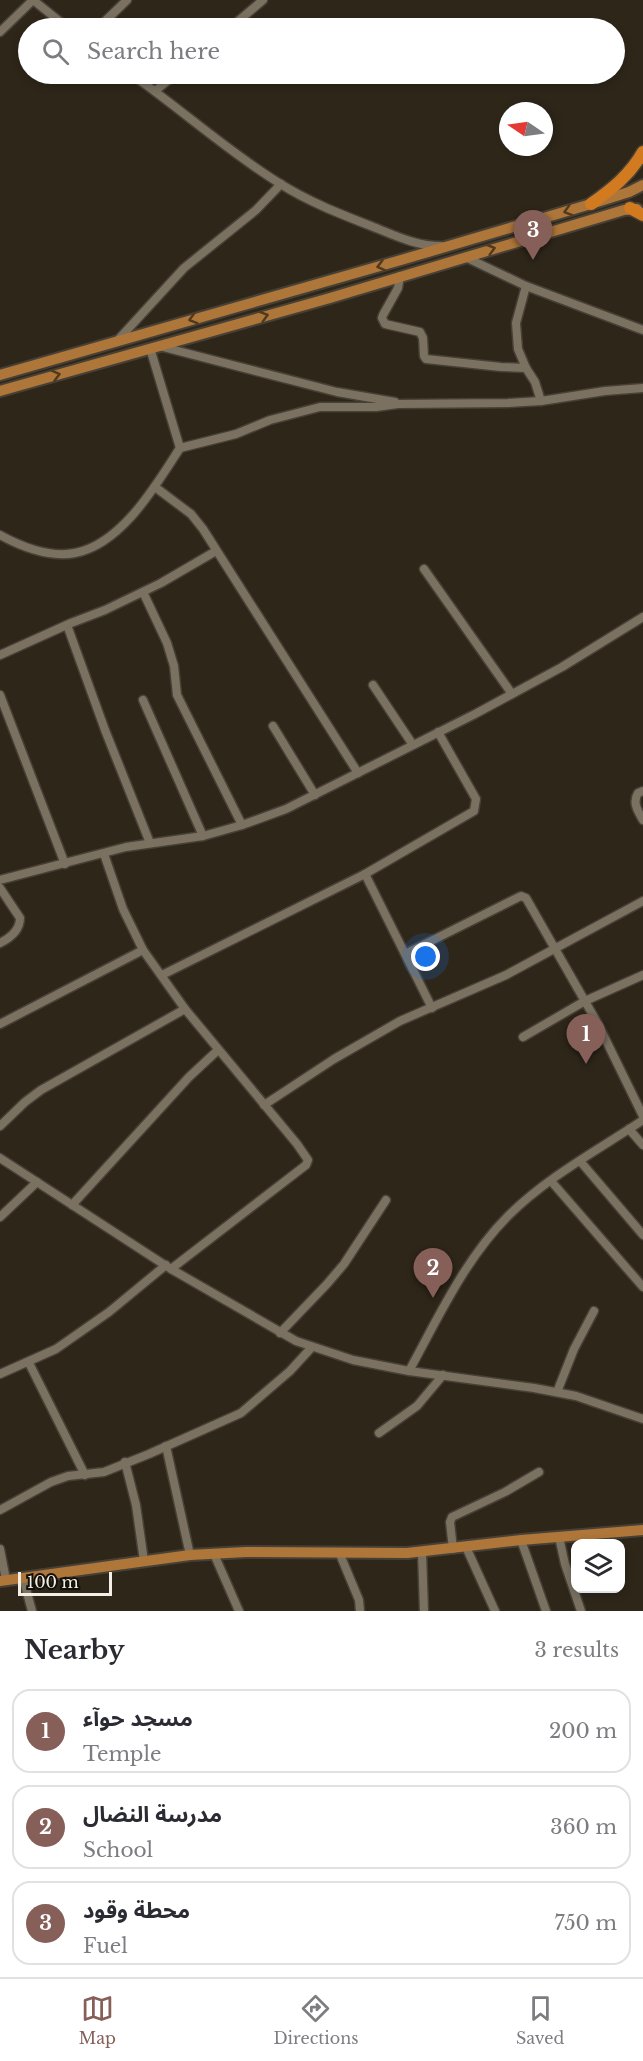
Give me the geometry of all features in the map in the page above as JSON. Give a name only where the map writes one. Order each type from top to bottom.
[{"type":"highway","points":[[591,204],[620,182],[643,152]]},
{"type":"highway","points":[[637,209],[643,215]]},
{"type":"main road","points":[[0,375],[591,204],[643,186]]},
{"type":"main road","points":[[0,391],[637,209]]},
{"type":"main road","points":[[23,369],[27,383]]},
{"type":"main road","points":[[3,1581],[190,1555],[246,1551],[422,1552],[521,1540],[643,1530]]},
{"type":"street","points":[[0,32],[33,0],[56,18]]},
{"type":"street","points":[[108,18],[127,0]]},
{"type":"street","points":[[242,18],[263,0]]},
{"type":"street","points":[[146,84],[202,128],[281,184],[343,215],[411,242],[426,246],[447,246]]},
{"type":"street","points":[[156,91],[164,84]]},
{"type":"street","points":[[117,341],[184,268],[256,210],[281,184]]},
{"type":"street","points":[[465,257],[526,286],[643,330]]},
{"type":"street","points":[[400,276],[398,288],[382,318],[385,324],[420,332],[423,338],[425,358],[526,368]]},
{"type":"street","points":[[526,286],[517,317],[518,348],[542,401]]},
{"type":"street","points":[[180,448],[154,347],[337,392],[398,404]]},
{"type":"street","points":[[1,535],[17,544],[37,550],[54,554],[76,553],[102,542],[123,525],[145,501],[180,448],[236,434],[295,412],[320,407],[542,401],[605,391],[643,388]]},
{"type":"street","points":[[155,487],[191,514],[358,773]]},
{"type":"street","points":[[0,655],[143,592],[216,551]]},
{"type":"street","points":[[424,569],[512,694]]},
{"type":"street","points":[[143,592],[172,658],[177,695],[242,825]]},
{"type":"street","points":[[0,880],[150,843],[203,836],[286,809],[512,694],[562,667],[643,617]]},
{"type":"street","points":[[67,625],[105,730],[150,843]]},
{"type":"street","points":[[372,685],[413,745]]},
{"type":"street","points":[[0,695],[64,864]]},
{"type":"street","points":[[143,700],[203,836]]},
{"type":"street","points":[[273,726],[315,795]]},
{"type":"street","points":[[162,975],[365,874],[474,811],[476,799],[438,732]]},
{"type":"street","points":[[643,791],[638,793],[635,806],[643,820]]},
{"type":"street","points":[[0,1374],[29,1363],[77,1335],[308,1162],[307,1157],[185,1008],[143,950],[123,909],[104,854]]},
{"type":"street","points":[[365,874],[432,1008]]},
{"type":"street","points":[[0,888],[20,918],[20,923],[18,930],[0,943]]},
{"type":"street","points":[[405,954],[523,896],[530,902],[585,1001],[643,1118],[551,1181],[508,1215],[483,1244],[463,1274],[409,1371]]},
{"type":"street","points":[[264,1105],[400,1021],[506,975],[643,902]]},
{"type":"street","points":[[0,1024],[143,950]]},
{"type":"street","points":[[523,1036],[585,1001],[641,975],[643,985]]},
{"type":"street","points":[[0,1126],[41,1090],[185,1008]]},
{"type":"street","points":[[72,1204],[189,1077],[218,1050]]},
{"type":"street","points":[[630,1129],[643,1145]]},
{"type":"street","points":[[0,1158],[169,1267],[280,1333],[312,1347],[353,1360],[409,1371],[576,1396],[643,1419]]},
{"type":"street","points":[[580,1161],[643,1235]]},
{"type":"street","points":[[551,1181],[643,1287]]},
{"type":"street","points":[[0,1217],[38,1182]]},
{"type":"street","points":[[280,1333],[344,1264],[386,1200]]},
{"type":"street","points":[[557,1392],[574,1349],[594,1311]]},
{"type":"street","points":[[0,1510],[51,1482],[68,1476],[104,1472],[241,1413],[290,1371],[312,1347]]},
{"type":"street","points":[[29,1363],[85,1475]]},
{"type":"street","points":[[379,1433],[417,1406],[443,1375]]},
{"type":"street","points":[[166,1446],[190,1555]]},
{"type":"street","points":[[125,1462],[136,1505],[144,1561]]},
{"type":"street","points":[[453,1549],[450,1522],[452,1517],[505,1492],[539,1472]]},
{"type":"street","points":[[559,1537],[565,1564],[581,1611]]},
{"type":"street","points":[[521,1540],[546,1611]]},
{"type":"street","points":[[466,1547],[495,1611]]},
{"type":"street","points":[[0,1549],[3,1581]]},
{"type":"street","points":[[339,1552],[359,1600],[360,1611]]},
{"type":"street","points":[[422,1552],[424,1611]]},
{"type":"street","points":[[214,1554],[239,1611]]},
{"type":"street","points":[[23,1578],[32,1611]]},
{"type":"place","name":"محطة وقود","points":[[533,260]]},
{"type":"place","name":"مسجد حوآء","points":[[586,1064]]},
{"type":"place","name":"مدرسة النضال","points":[[433,1298]]}]
